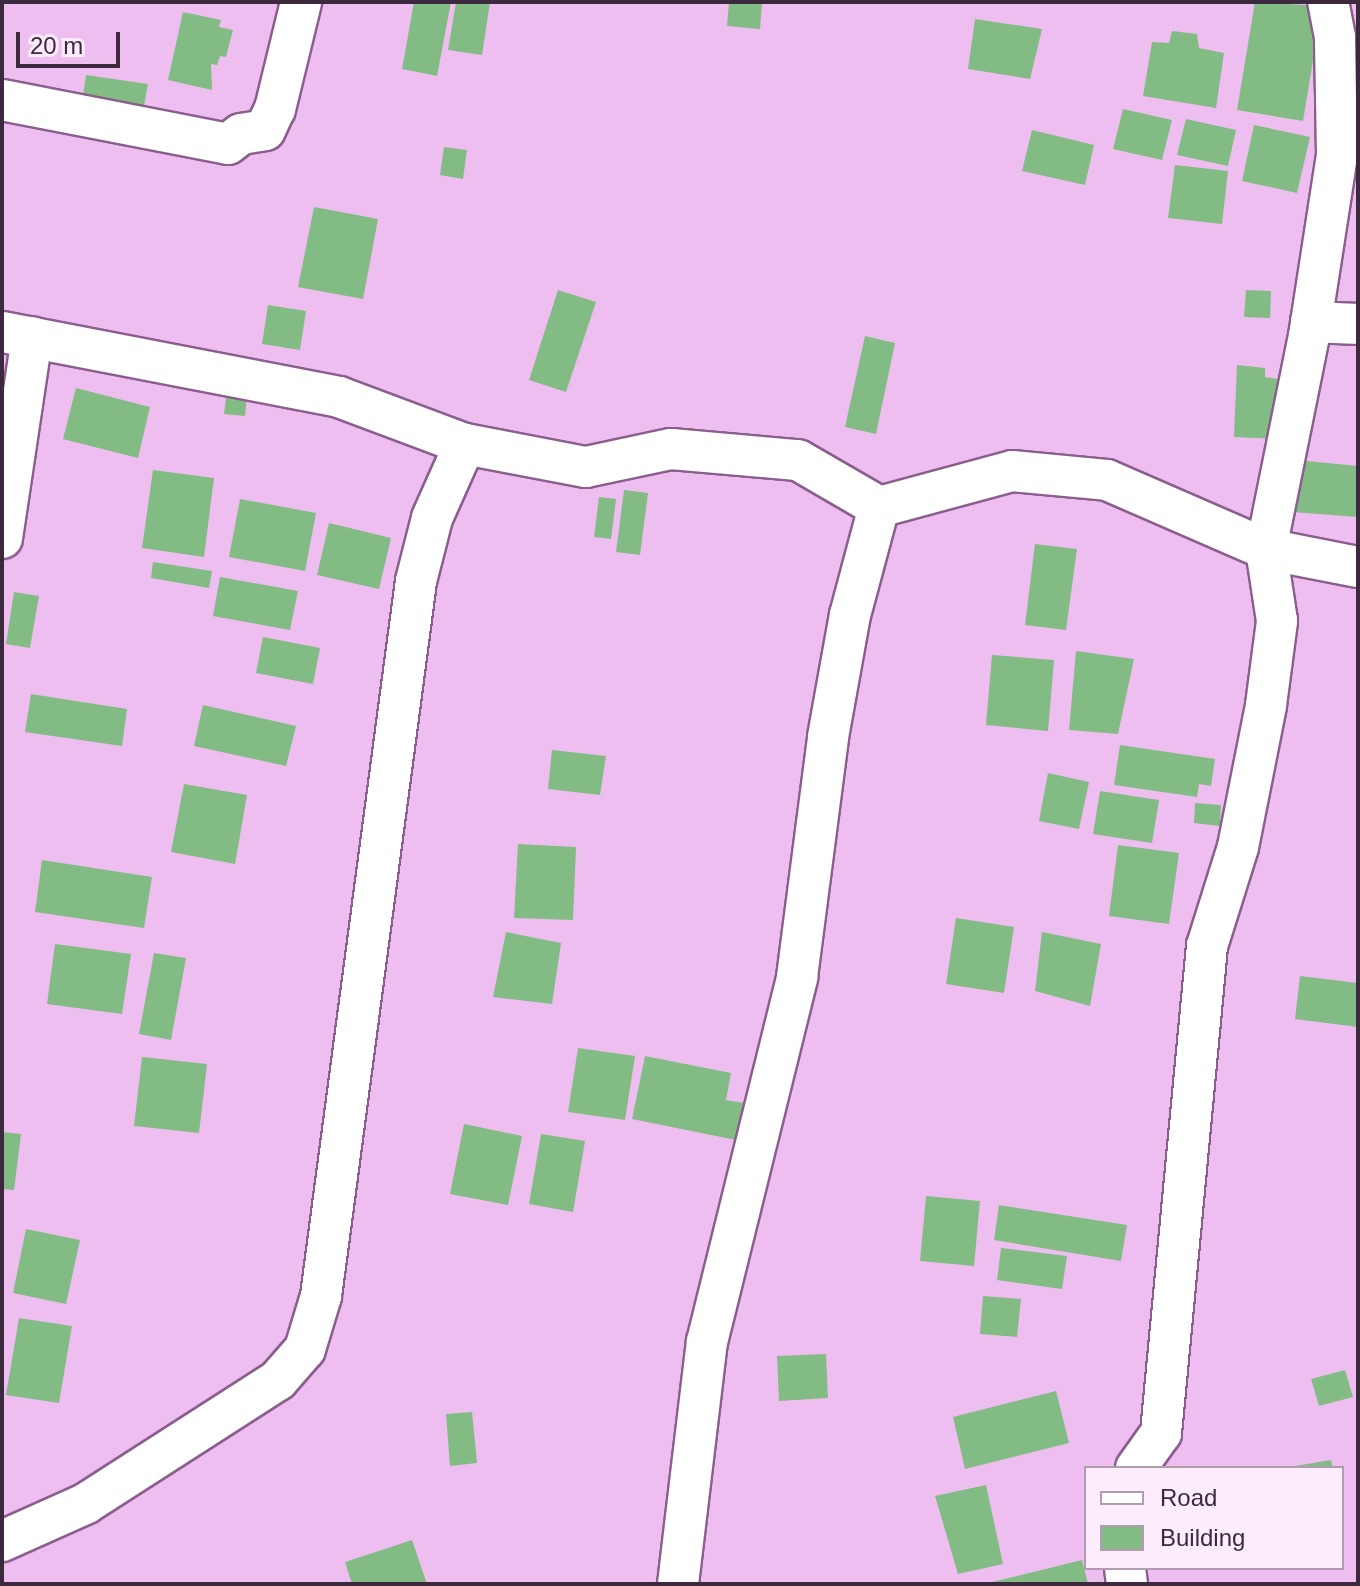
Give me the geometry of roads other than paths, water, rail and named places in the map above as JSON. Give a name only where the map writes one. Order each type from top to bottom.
[{"type":"street","points":[[2,100],[228,144],[241,134],[265,130],[275,109],[301,2]]},
{"type":"street","points":[[1137,1466],[1161,1433],[1207,946],[1238,847],[1266,705],[1277,621],[1266,549],[1311,322],[1337,155],[1335,37],[1328,2]]},
{"type":"street","points":[[1311,322],[1358,324]]},
{"type":"street","points":[[2,538],[17,334],[339,397],[465,444],[586,467],[671,449],[798,460],[879,507],[1012,471],[1107,480],[1266,549],[1358,567]]},
{"type":"street","points":[[2,1541],[98,1496],[278,1380],[305,1349],[321,1296],[416,581],[432,518],[465,444]]},
{"type":"street","points":[[678,1584],[707,1342],[797,977],[828,737],[850,615],[879,507]]}]
